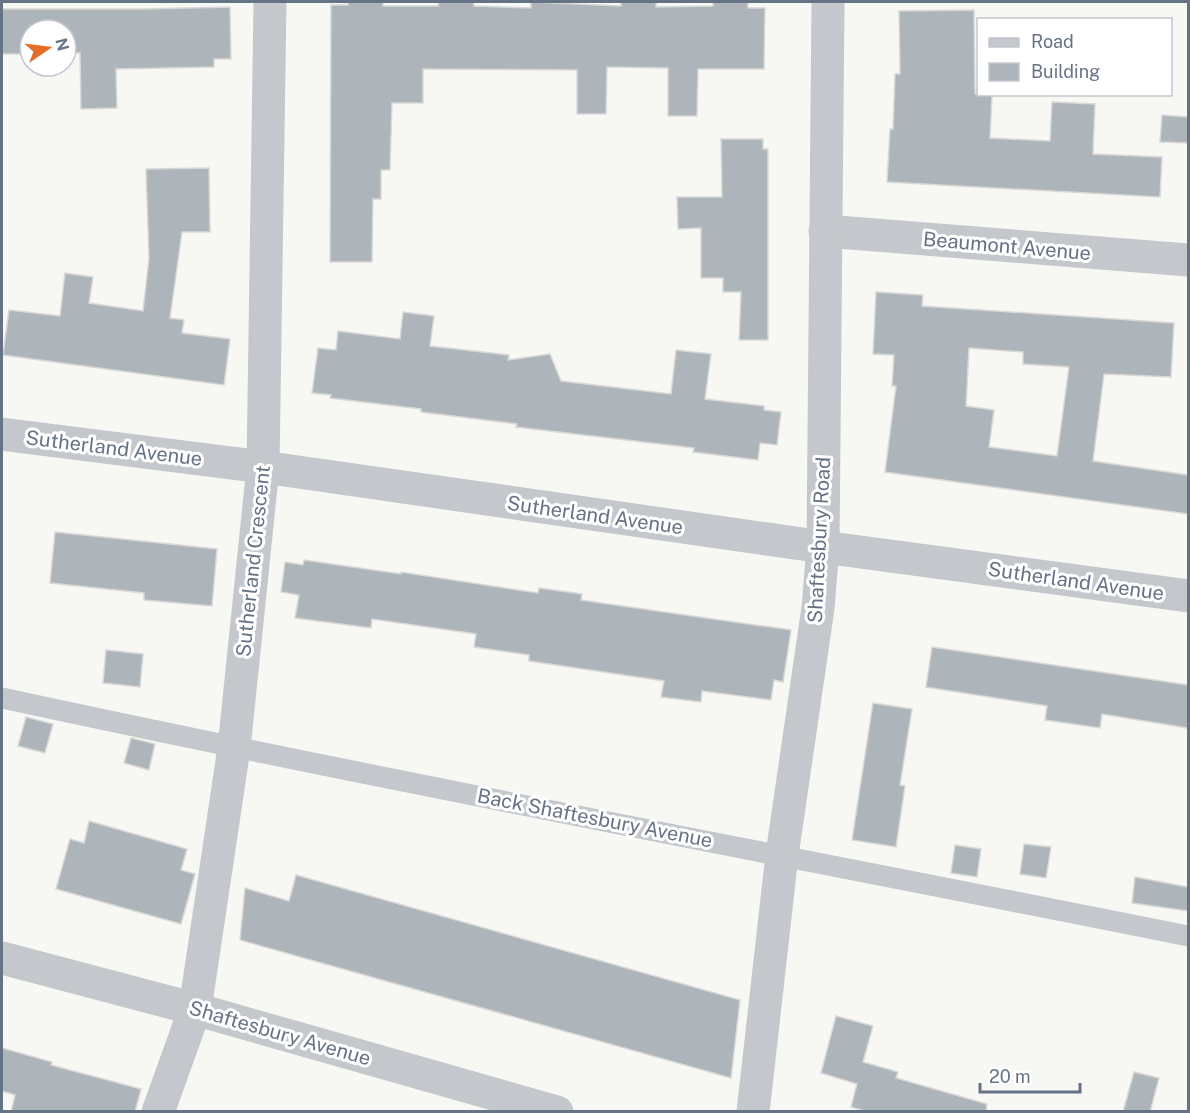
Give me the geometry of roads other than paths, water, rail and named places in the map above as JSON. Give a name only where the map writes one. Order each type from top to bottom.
[{"type":"street","name":"Sutherland Crescent","points":[[158,1112],[195,1009],[234,748],[263,467],[270,2]]},
{"type":"street","name":"Shaftesbury Road","points":[[753,1112],[782,855],[818,608],[823,547],[828,2]]},
{"type":"street","name":"Beaumont Avenue","points":[[825,231],[1188,260]]},
{"type":"street","name":"Sutherland Avenue","points":[[2,434],[263,467],[823,547],[1188,596]]},
{"type":"street","name":"Shaftesbury Avenue","points":[[2,958],[195,1009],[557,1112]]},
{"type":"lane","name":"Back Shaftesbury Avenue","points":[[2,698],[234,748],[1188,936]]}]
